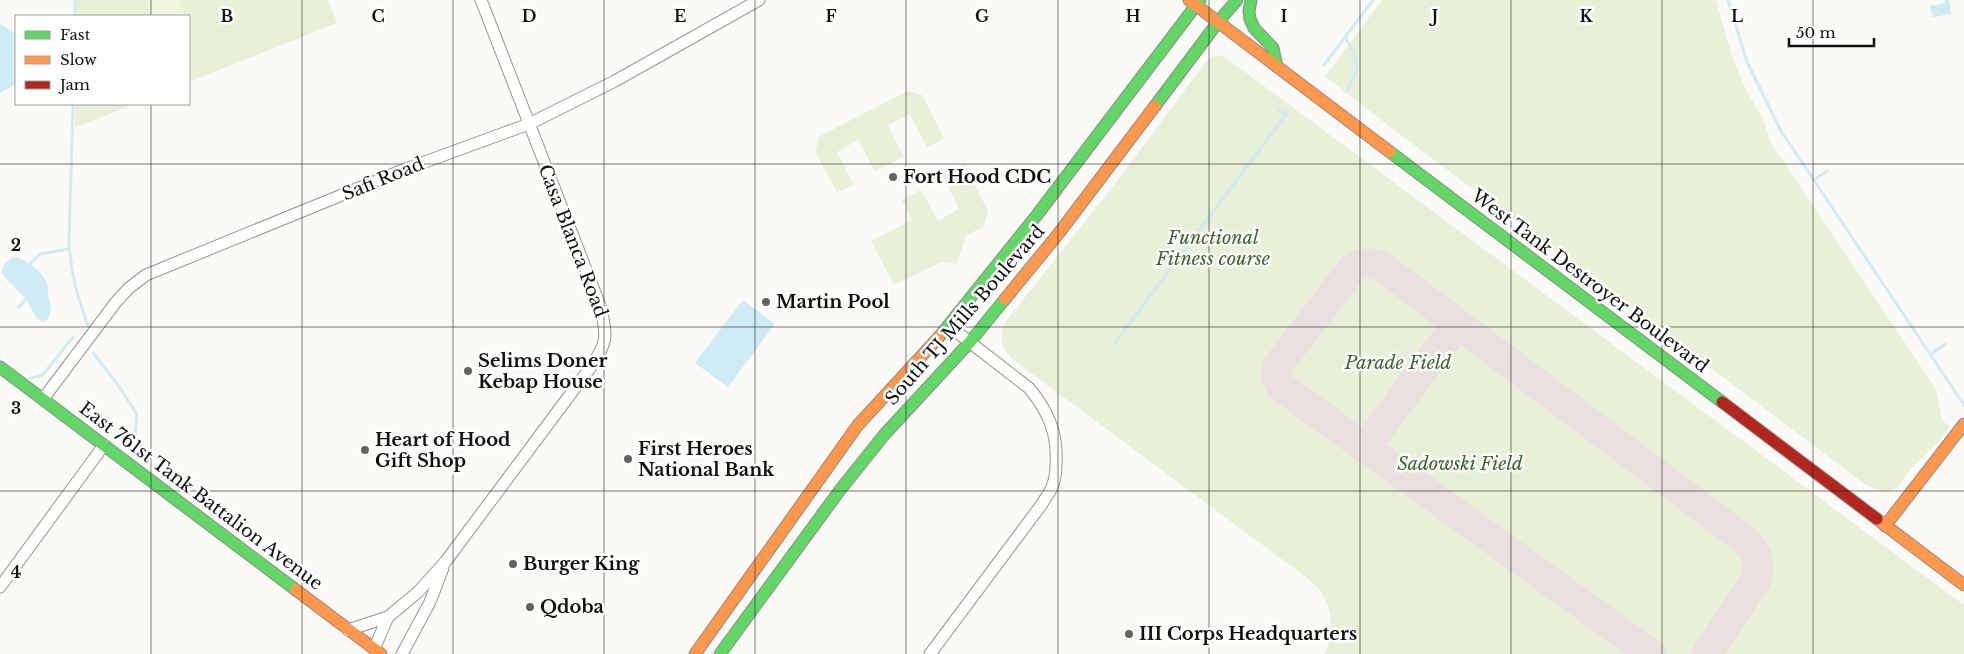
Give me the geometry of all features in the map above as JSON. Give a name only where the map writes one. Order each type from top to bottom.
[{"type":"street","name":"Casa Blanca Road","points":[[348,630],[388,617],[418,592],[446,561],[590,368],[602,350],[605,340],[606,331],[601,308],[481,0]]},
{"type":"street","name":"Safi Road","points":[[43,399],[116,302],[129,288],[146,275],[403,170],[528,124],[615,81],[759,0]]},
{"type":"street","name":"South TJ Mills Boulevard","points":[[720,654],[867,456],[970,342],[1059,234],[1218,22],[1237,0]]},
{"type":"street","points":[[1251,0],[1250,19],[1254,28],[1273,48],[1277,67]]},
{"type":"street","name":"South TJ Mills Boulevard","points":[[694,654],[858,425],[948,326],[1037,216],[1195,2]]},
{"type":"street","name":"West Tank Destroyer Boulevard","points":[[1195,2],[1277,67],[1964,585]]},
{"type":"street","points":[[930,654],[1042,504],[1052,486],[1057,454],[1055,432],[1050,419],[1029,388],[948,326]]},
{"type":"street","name":"East 761st Tank Battalion Avenue","points":[[0,367],[377,651]]},
{"type":"street","points":[[1885,526],[1964,424]]},
{"type":"street","points":[[0,587],[104,445]]},
{"type":"street","name":"Casa Blanca Road","points":[[402,654],[430,602],[446,561]]},
{"type":"street","name":"Casa Blanca Road","points":[[377,651],[388,617]]},
{"type":"green space","points":[[76,0],[328,0],[337,23],[190,82],[190,15],[75,15]]},
{"type":"green space","points":[[145,0],[179,0],[185,15],[152,15]]},
{"type":"green space","points":[[1382,0],[1716,0],[1731,53],[1745,88],[1764,121],[1771,143],[1936,389],[1942,420],[1950,427],[1941,439],[1912,468],[1896,489],[1886,492],[1866,485],[1325,76]]},
{"type":"green space","name":"Sadowski Field","points":[[1214,56],[1223,56],[1229,60],[1964,605],[1964,654],[1324,654],[1330,639],[1330,615],[1325,599],[1315,585],[1012,359],[1005,350],[1002,340],[1007,320],[1114,185],[1207,60]]},
{"type":"green space","points":[[908,91],[922,95],[944,139],[927,147],[910,114],[888,125],[904,157],[875,171],[858,140],[837,152],[854,185],[837,192],[815,152],[820,136]]},
{"type":"green space","points":[[75,105],[132,105],[75,128]]},
{"type":"green space","points":[[964,164],[988,211],[984,227],[966,235],[957,264],[942,262],[894,285],[871,241],[912,220],[902,200],[921,190],[938,221],[959,209],[943,176]]},
{"type":"water","points":[[1945,0],[1949,0],[1951,14],[1932,17],[1930,6],[1945,3]]},
{"type":"water","points":[[0,24],[15,33],[15,85],[0,93]]},
{"type":"water","points":[[14,257],[24,260],[33,266],[47,283],[51,310],[47,320],[43,322],[37,319],[26,299],[2,274],[5,264]]},
{"type":"water","points":[[743,300],[775,324],[728,387],[695,363]]},
{"type":"waterway","points":[[75,0],[75,15]]},
{"type":"waterway","points":[[1324,65],[1373,0]]},
{"type":"waterway","points":[[1728,0],[1747,62],[1781,131],[1964,405]]},
{"type":"waterway","points":[[1345,37],[1357,64],[1355,77],[1346,92]]},
{"type":"waterway","points":[[73,105],[69,242],[75,285],[88,326]]},
{"type":"waterway","points":[[1279,110],[1285,115]]},
{"type":"waterway","points":[[1114,344],[1288,112]]},
{"type":"waterway","points":[[1814,180],[1827,171]]},
{"type":"waterway","points":[[30,264],[40,254],[69,249]]},
{"type":"waterway","points":[[19,307],[26,299]]},
{"type":"waterway","points":[[30,378],[41,376],[73,337]]},
{"type":"waterway","points":[[1931,354],[1945,344]]},
{"type":"waterway","points":[[93,353],[118,385],[137,414],[135,435]]},
{"type":"taxiway","points":[[1651,654],[1280,386],[1276,376],[1278,365],[1353,268],[1366,263],[1381,266],[1745,540],[1753,549],[1757,558],[1757,578],[1707,654]]},
{"type":"taxiway","points":[[1365,448],[1457,324]]},
{"type":"traffic: fast","points":[[939,337],[1037,215],[1200,0]]},
{"type":"traffic: fast","points":[[1155,106],[1218,22],[1237,0]]},
{"type":"traffic: fast","points":[[1251,0],[1250,19],[1254,28],[1273,48],[1277,67]]},
{"type":"traffic: fast","points":[[1390,152],[1722,402]]},
{"type":"traffic: fast","points":[[720,654],[840,490],[884,435],[970,342],[1005,299]]},
{"type":"traffic: fast","points":[[0,367],[296,590]]},
{"type":"traffic: slow","points":[[1189,0],[1390,152]]},
{"type":"traffic: slow","points":[[1005,299],[1059,233],[1155,106]]},
{"type":"traffic: slow","points":[[695,654],[858,425],[939,337]]},
{"type":"traffic: slow","points":[[1885,526],[1964,424]]},
{"type":"traffic: slow","points":[[1877,519],[1964,585]]},
{"type":"traffic: slow","points":[[296,590],[381,654]]},
{"type":"traffic: jam","points":[[1722,402],[1877,519]]},
{"type":"place","name":"Fort Hood CDC","points":[[893,177]]},
{"type":"place","name":"Martin Pool","points":[[766,302]]},
{"type":"place","name":"Selims Doner Kebap House","points":[[468,371]]},
{"type":"place","name":"Heart of Hood Gift Shop","points":[[365,450]]},
{"type":"place","name":"First Heroes National Bank","points":[[628,459]]},
{"type":"place","name":"Burger King","points":[[513,564]]},
{"type":"place","name":"Qdoba","points":[[530,607]]},
{"type":"place","name":"III Corps Headquarters","points":[[1129,634]]},
{"type":"park label","name":"Functional Fitness course","points":[[1213,248]]},
{"type":"park label","name":"Parade Field","points":[[1398,363]]}]
